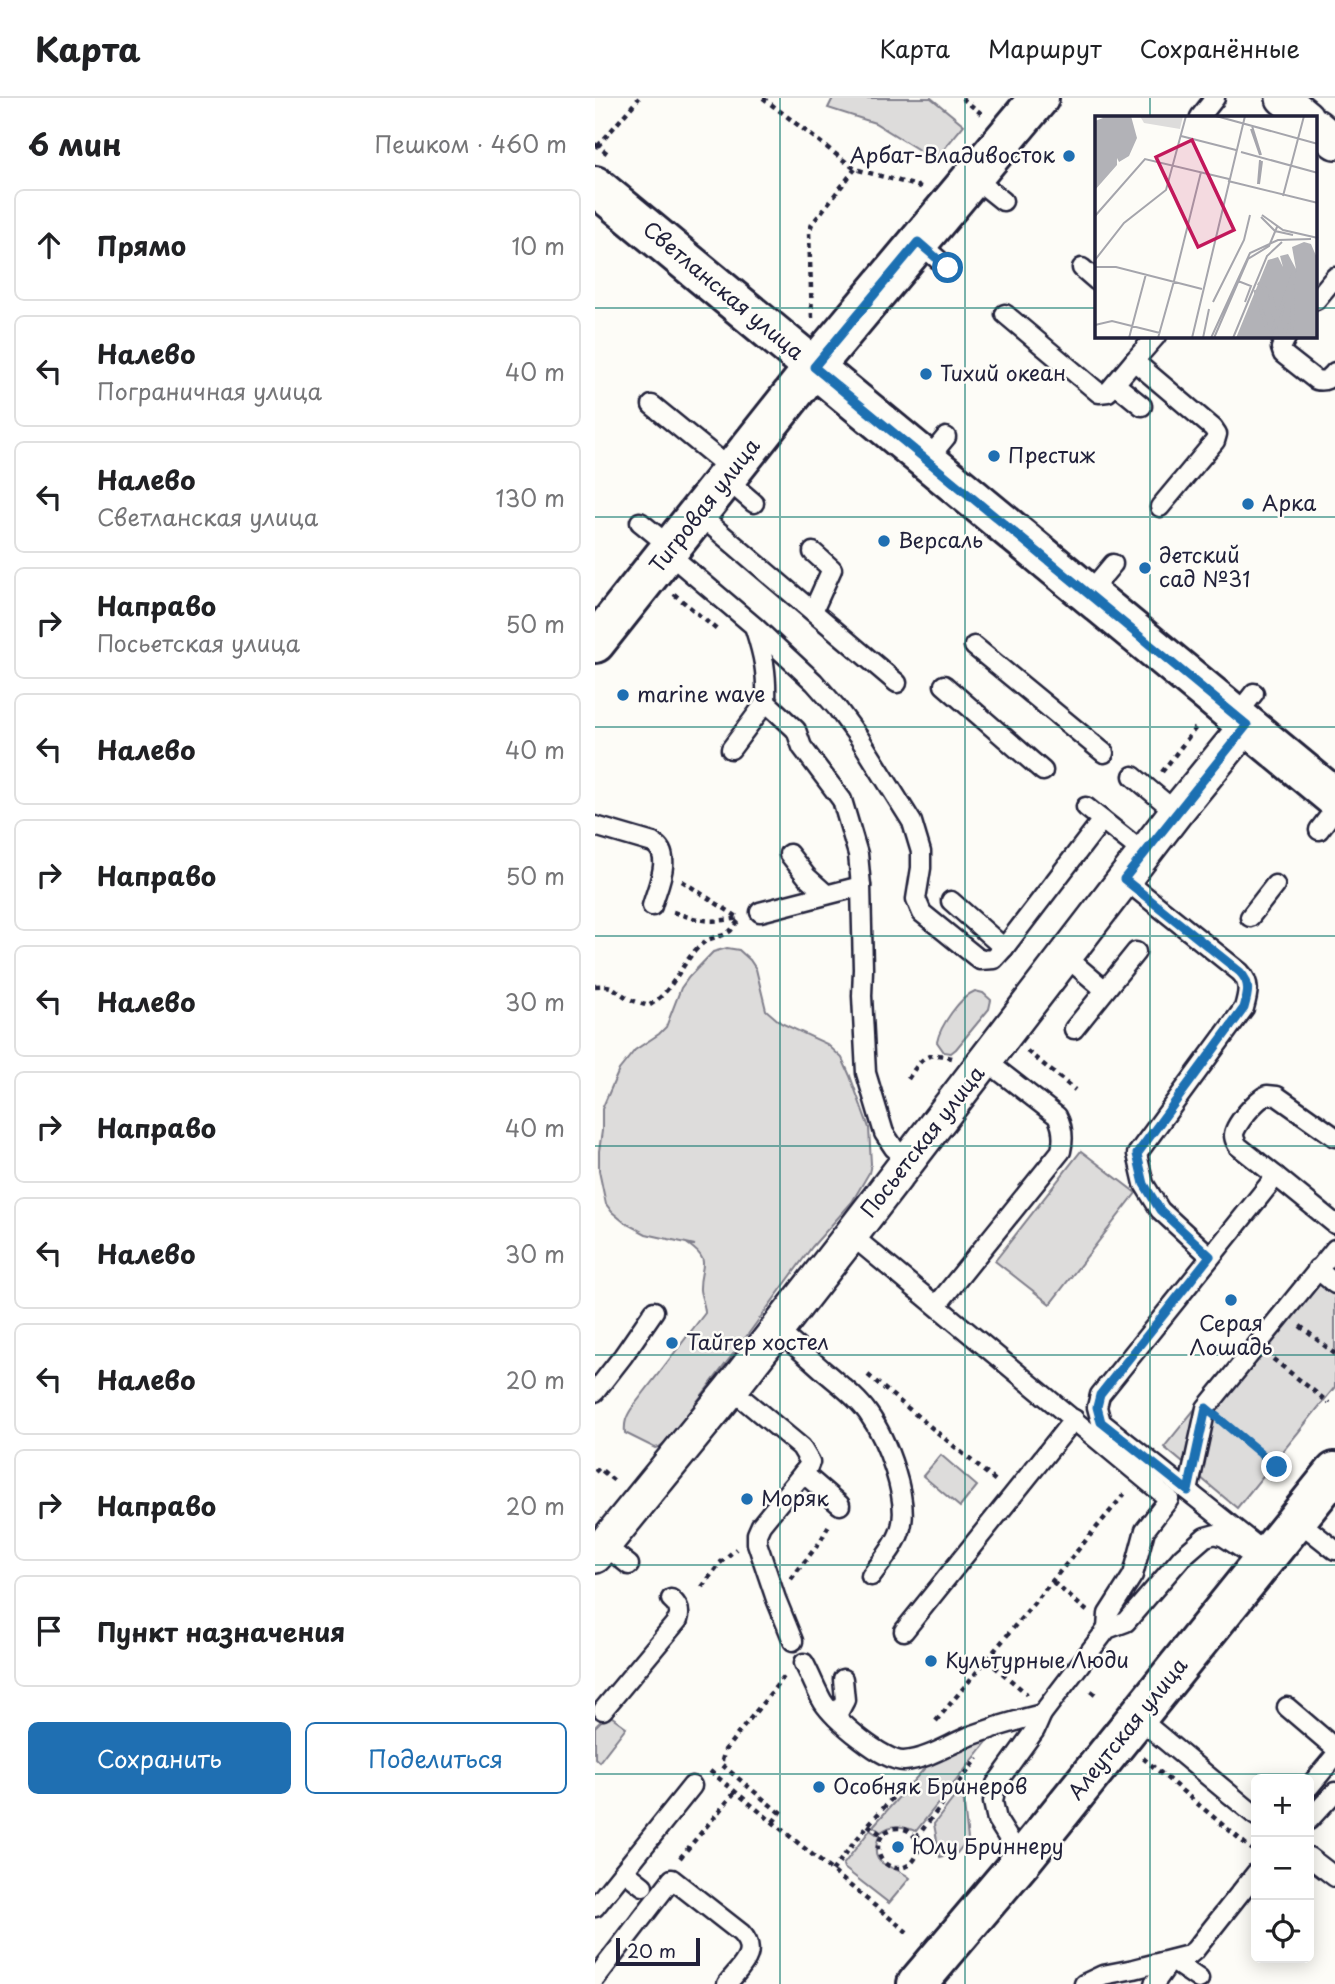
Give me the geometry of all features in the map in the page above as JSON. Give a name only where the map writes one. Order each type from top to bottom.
[{"type":"main road","name":"Тигровая улица","points":[[595,643],[668,562],[698,514],[738,485],[814,367],[1039,98]]},
{"type":"main road","name":"Светланская улица","points":[[595,186],[814,367],[936,449],[1088,594],[1235,713],[1327,814]]},
{"type":"main road","name":"Алеутская улица","points":[[918,1984],[1022,1860],[1335,1472]]},
{"type":"street","points":[[1283,98],[1305,116]]},
{"type":"street","points":[[1317,126],[1335,142]]},
{"type":"street","name":"Посьетская улица","points":[[609,1555],[731,1388],[1176,812],[1235,713]]},
{"type":"lane","points":[[1201,116],[1215,98]]},
{"type":"lane","points":[[973,177],[1003,201]]},
{"type":"lane","points":[[918,242],[948,268]]},
{"type":"lane","points":[[1082,268],[1095,279]]},
{"type":"lane","points":[[1317,298],[1326,279]]},
{"type":"lane","points":[[1005,314],[1099,393],[1108,393],[1154,338]]},
{"type":"lane","points":[[1286,338],[1280,348],[1283,354],[1316,380],[1329,379],[1335,372]]},
{"type":"lane","points":[[1134,361],[1213,428],[1216,434],[1215,441],[1160,507]]},
{"type":"lane","points":[[1115,384],[1142,406]]},
{"type":"lane","points":[[652,405],[738,485]]},
{"type":"lane","points":[[698,514],[897,683]]},
{"type":"lane","points":[[640,522],[668,562],[754,626],[814,682],[837,708],[860,739],[912,822],[921,852],[916,899],[922,913],[981,960],[994,958],[1004,947],[1102,820]]},
{"type":"lane","points":[[813,552],[832,569],[813,611]]},
{"type":"lane","points":[[1088,594],[1113,564]]},
{"type":"lane","points":[[731,750],[766,702],[767,675],[754,626]]},
{"type":"lane","points":[[974,646],[1104,753]]},
{"type":"lane","points":[[944,685],[1043,771]]},
{"type":"lane","points":[[766,702],[796,730],[802,747],[842,800],[858,853],[861,886],[866,1073],[884,1133],[894,1148],[908,1161]]},
{"type":"lane","points":[[1133,776],[1176,812]]},
{"type":"lane","points":[[1086,807],[1102,820],[1134,867],[1240,972],[1248,987],[1244,1008],[1137,1154],[1144,1184],[1160,1210],[1210,1256]]},
{"type":"lane","points":[[1327,814],[1335,809]]},
{"type":"lane","points":[[595,826],[659,846],[663,851],[664,863],[652,906]]},
{"type":"lane","points":[[789,854],[807,877],[826,894]]},
{"type":"lane","points":[[1249,917],[1275,885]]},
{"type":"lane","points":[[760,912],[861,886]]},
{"type":"lane","points":[[951,901],[1004,947]]},
{"type":"lane","points":[[1074,1029],[1136,952]]},
{"type":"lane","points":[[1065,956],[1105,990]]},
{"type":"lane","points":[[937,1305],[1061,1151],[1063,1141],[1061,1123],[1057,1116],[979,1068]]},
{"type":"lane","points":[[1335,1137],[1271,1094],[1262,1097],[1236,1128],[1234,1136],[1238,1146],[1335,1224]]},
{"type":"lane","points":[[1265,1559],[1188,1491],[1101,1422],[1097,1407],[1100,1395],[1276,1175]]},
{"type":"lane","points":[[851,1235],[1169,1499],[1145,1530],[1133,1575],[1035,1730],[996,1784],[993,1802],[997,1821],[1022,1860]]},
{"type":"lane","points":[[1188,1491],[1206,1408],[1335,1248]]},
{"type":"lane","points":[[1317,1269],[1335,1284]]},
{"type":"lane","points":[[595,1392],[654,1311]]},
{"type":"lane","points":[[776,1330],[852,1395],[869,1414],[897,1476],[901,1497],[901,1530],[871,1576]]},
{"type":"lane","points":[[731,1388],[801,1447],[810,1462],[761,1525],[757,1534],[757,1544],[793,1641]]},
{"type":"lane","points":[[904,1631],[1074,1419]]},
{"type":"lane","points":[[803,1473],[840,1505]]},
{"type":"lane","points":[[1297,1520],[1335,1550]]},
{"type":"lane","points":[[1101,1623],[1126,1622],[1182,1557],[1205,1537],[1216,1534],[1224,1536],[1265,1559]]},
{"type":"lane","points":[[603,1710],[678,1620],[676,1603],[671,1599]]},
{"type":"lane","points":[[805,1664],[823,1701],[836,1717],[878,1751],[901,1761],[930,1755],[969,1737],[1044,1712]]},
{"type":"lane","points":[[836,1717],[845,1700],[843,1679]]},
{"type":"lane","points":[[1287,1707],[1335,1748]]},
{"type":"lane","points":[[1137,1717],[1251,1812]]},
{"type":"lane","points":[[1314,1781],[1335,1756]]},
{"type":"lane","points":[[595,1908],[692,1786]]},
{"type":"lane","points":[[1314,1815],[1335,1792]]},
{"type":"lane","points":[[1314,1861],[1335,1877]]},
{"type":"lane","points":[[624,1871],[643,1886]]},
{"type":"lane","points":[[595,1979],[673,1879],[748,1940],[748,1957],[727,1984]]},
{"type":"lane","points":[[1084,1984],[1103,1975],[1189,1955],[1251,1879]]},
{"type":"lane","points":[[1171,1960],[1199,1979]]},
{"type":"lane","points":[[1154,1984],[1171,1960]]},
{"type":"path","points":[[598,146],[639,98]]},
{"type":"path","points":[[763,98],[855,169],[928,189]]},
{"type":"path","points":[[962,98],[985,116]]},
{"type":"path","points":[[812,306],[809,232],[812,224],[855,169]]},
{"type":"path","points":[[668,562],[717,630]]},
{"type":"path","points":[[1148,789],[1235,713]]},
{"type":"path","points":[[664,863],[680,880],[740,918]]},
{"type":"path","points":[[652,906],[702,922],[740,918]]},
{"type":"path","points":[[595,986],[607,985],[616,988],[625,997],[647,1006],[657,1001],[690,956],[705,941],[729,932],[740,918]]},
{"type":"path","points":[[1021,1046],[1075,1090]]},
{"type":"path","points":[[908,1079],[921,1060],[929,1055],[953,1058],[979,1068]]},
{"type":"path","points":[[1283,1312],[1335,1354]]},
{"type":"path","points":[[1256,1345],[1329,1402]]},
{"type":"path","points":[[862,1370],[1003,1486]]},
{"type":"path","points":[[1206,1408],[1277,1467]]},
{"type":"path","points":[[936,1721],[1126,1492],[1128,1487],[1125,1484]]},
{"type":"path","points":[[776,1599],[820,1542],[840,1505]]},
{"type":"path","points":[[702,1587],[728,1555],[739,1547],[757,1544]]},
{"type":"path","points":[[1053,1582],[1101,1623]]},
{"type":"path","points":[[987,1660],[1044,1712]]},
{"type":"path","points":[[773,1822],[782,1810],[721,1763],[722,1757],[786,1674],[805,1664]]},
{"type":"path","points":[[1091,1691],[1098,1697]]},
{"type":"path","points":[[916,1838],[993,1739],[1013,1721]]},
{"type":"path","points":[[832,1871],[868,1825],[930,1755]]},
{"type":"path","points":[[1141,1756],[1251,1846]]},
{"type":"path","points":[[673,1879],[676,1863],[736,1791],[907,1932]]},
{"type":"path","points":[[868,1825],[882,1835]]},
{"type":"path","points":[[895,1828],[910,1832],[916,1838],[918,1853],[908,1865],[893,1867],[881,1858],[878,1851],[878,1842],[882,1835],[895,1828]]},
{"type":"shaded area","points":[[833,98],[931,98],[964,125],[935,160],[875,123],[828,108]]},
{"type":"shaded area","points":[[727,948],[739,950],[756,969],[766,1010],[781,1023],[827,1044],[842,1058],[869,1128],[871,1164],[869,1173],[852,1202],[812,1247],[667,1441],[655,1448],[625,1433],[626,1420],[632,1408],[705,1313],[700,1290],[703,1260],[689,1245],[695,1245],[646,1234],[625,1223],[606,1204],[599,1171],[602,1109],[619,1070],[635,1050],[666,1027],[681,988],[689,977],[713,952]]},
{"type":"shaded area","points":[[975,991],[983,993],[991,1000],[989,1009],[956,1049],[951,1053],[944,1052],[937,1042],[942,1028],[957,1006]]},
{"type":"shaded area","points":[[1081,1151],[1136,1193],[1050,1304],[995,1261]]},
{"type":"shaded area","points":[[1309,1268],[1335,1290],[1335,1387],[1237,1508],[1164,1447]]},
{"type":"shaded area","points":[[941,1455],[977,1486],[960,1507],[923,1476]]},
{"type":"shaded area","points":[[608,1714],[626,1727],[599,1762],[595,1758],[595,1727]]},
{"type":"shaded area","points":[[990,1738],[916,1831],[894,1826],[881,1832],[874,1827],[932,1760],[970,1740]]},
{"type":"shaded area","points":[[962,1787],[968,1839],[957,1853],[940,1857],[934,1824]]},
{"type":"shaded area","points":[[870,1830],[879,1836],[876,1855],[879,1860],[910,1878],[889,1903],[843,1865]]},
{"type":"place","name":"Арбат-Владивосток","points":[[1069,156]]},
{"type":"place","name":"Тихий океан","points":[[926,374]]},
{"type":"place","name":"Престиж","points":[[994,456]]},
{"type":"place","name":"Арка","points":[[1248,504]]},
{"type":"place","name":"Версаль","points":[[884,541]]},
{"type":"place","name":"детский сад №31","points":[[1145,568]]},
{"type":"place","name":"marine wave","points":[[623,695]]},
{"type":"place","name":"Серая Лошадь","points":[[1231,1300]]},
{"type":"place","name":"Тайгер хостел","points":[[672,1343]]},
{"type":"place","name":"Моряк","points":[[747,1499]]},
{"type":"place","name":"Культурные Люди","points":[[931,1661]]},
{"type":"place","name":"Особняк Бринеров","points":[[819,1787]]},
{"type":"place","name":"Юлу Бриннеру","points":[[898,1847]]},
{"type":"route","points":[[948,268],[918,242],[814,367],[1247,725],[1124,879],[1240,972],[1245,978],[1248,995],[1244,1008],[1137,1154],[1144,1184],[1160,1210],[1210,1256],[1100,1395],[1097,1407],[1101,1422],[1188,1491],[1206,1408],[1277,1467]]}]
